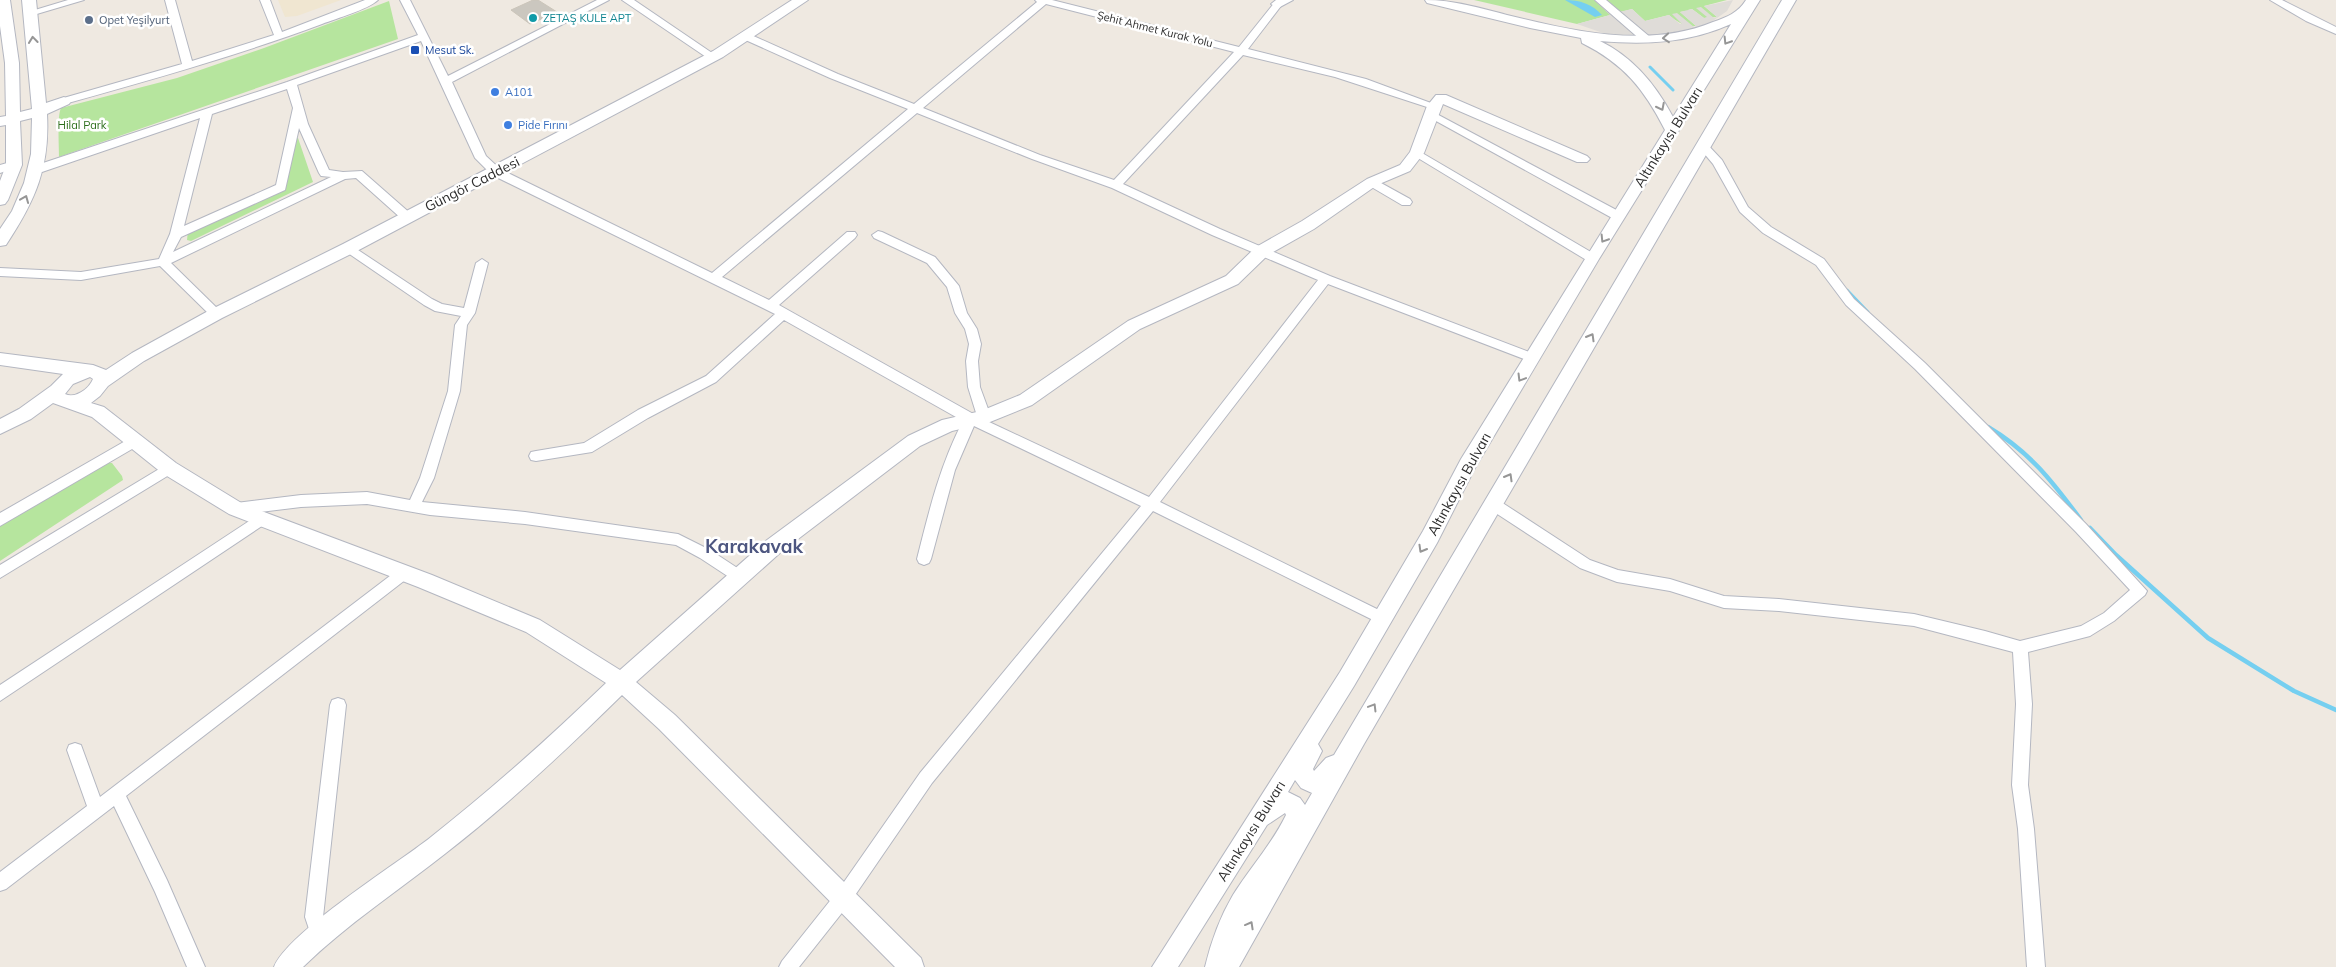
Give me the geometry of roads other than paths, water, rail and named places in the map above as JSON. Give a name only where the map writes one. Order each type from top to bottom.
[{"type":"main road","points":[[0,200],[14,165],[7,136],[7,116],[12,92],[12,63],[2,16],[3,0]]},
{"type":"main road","name":"Güngör Caddesi","points":[[61,395],[70,377],[95,378],[138,357],[216,314],[496,172],[713,57],[801,0]]},
{"type":"main road","points":[[1432,0],[1572,33],[1646,39],[1671,38],[1698,32],[1749,6]]},
{"type":"main road","points":[[1226,967],[1356,737],[1702,145],[1789,0]]},
{"type":"main road","name":"Altınkayısı Bulvarı","points":[[1164,967],[1364,649],[1468,464],[1592,258],[1749,6]]},
{"type":"main road","points":[[0,241],[21,210],[38,169],[41,107],[30,7]]},
{"type":"main road","points":[[1572,33],[1606,49],[1637,73],[1658,100],[1672,130]]},
{"type":"main road","points":[[0,103],[12,92]]},
{"type":"main road","points":[[286,967],[319,935],[440,844],[559,743],[622,682],[774,546],[914,441],[948,425],[978,418],[1026,400],[1134,325],[1232,280],[1262,251],[1308,225],[1372,182],[1405,168],[1417,153],[1432,110],[1441,98],[1582,159]]},
{"type":"main road","points":[[7,116],[64,101]]},
{"type":"main road","points":[[0,359],[95,378],[98,412]]},
{"type":"main road","points":[[0,369],[38,374],[61,395],[98,412],[169,468],[236,509],[404,573],[532,626],[622,682],[666,722],[912,967]]},
{"type":"main road","name":"Güngör Caddesi","points":[[0,427],[61,395],[89,396],[95,378]]},
{"type":"main road","points":[[1356,737],[1320,780],[1314,783],[1303,776],[1301,769],[1336,713],[1356,676],[1364,649]]},
{"type":"main road","points":[[1217,967],[1221,948],[1242,903],[1280,848],[1298,815],[1296,808],[1289,802],[1282,802],[1275,805],[1254,826]]},
{"type":"street","points":[[30,7],[79,0]]},
{"type":"street","points":[[170,0],[188,66]]},
{"type":"street","points":[[265,0],[279,36]]},
{"type":"street","points":[[64,101],[188,66],[279,36],[373,0]]},
{"type":"street","points":[[405,0],[446,81],[481,158],[496,172],[770,306],[978,418],[1382,618]]},
{"type":"street","points":[[446,81],[604,0]]},
{"type":"street","points":[[627,0],[713,57]]},
{"type":"street","points":[[713,278],[1042,0]]},
{"type":"street","name":"Şehit Ahmet Kurak Yolu","points":[[1042,0],[1363,80],[1432,110],[1618,216]]},
{"type":"street","points":[[1600,0],[1646,39]]},
{"type":"street","points":[[2275,0],[2309,19],[2336,31]]},
{"type":"street","points":[[1116,185],[1241,51],[1281,1]]},
{"type":"street","points":[[38,169],[207,113],[424,36]]},
{"type":"street","points":[[745,36],[834,76],[1036,158],[1116,185],[1216,232],[1326,279],[1533,358]]},
{"type":"street","points":[[291,84],[298,109],[317,158],[325,173],[343,176],[358,174],[407,217]]},
{"type":"street","points":[[176,234],[281,188],[298,109]]},
{"type":"street","points":[[163,262],[176,234],[207,113]]},
{"type":"street","points":[[1493,504],[1585,564],[1617,576],[1670,585],[1724,602],[1779,605],[1914,620],[1985,637],[2020,648],[2085,630],[2109,617],[2140,591],[2081,528],[1941,388],[1850,302],[1820,262],[1767,230],[1744,209],[1718,162],[1702,145]]},
{"type":"street","points":[[1417,153],[1592,258]]},
{"type":"street","points":[[0,169],[14,165]]},
{"type":"street","points":[[0,272],[81,276],[163,262],[343,176]]},
{"type":"street","points":[[1372,182],[1406,202]]},
{"type":"street","points":[[770,306],[851,235]]},
{"type":"street","points":[[878,235],[931,260],[953,286],[961,314],[971,329],[975,344],[972,361],[978,418],[960,439],[943,482],[924,559]]},
{"type":"street","points":[[349,248],[428,302],[440,308],[469,313]]},
{"type":"street","points":[[163,262],[216,314]]},
{"type":"street","points":[[414,505],[427,478],[454,391],[461,324],[469,313],[482,263]]},
{"type":"street","points":[[788,967],[843,898],[926,778],[1151,504],[1326,279]]},
{"type":"street","points":[[536,456],[587,448],[643,414],[711,379],[784,314]]},
{"type":"street","points":[[0,520],[134,441]]},
{"type":"street","points":[[0,572],[169,468]]},
{"type":"street","points":[[236,509],[301,501],[368,498],[678,540],[705,554],[740,578]]},
{"type":"street","points":[[0,694],[263,518]]},
{"type":"street","points":[[0,883],[404,573]]},
{"type":"street","points":[[2020,648],[2024,704],[2020,785],[2026,829],[2036,967]]},
{"type":"street","points":[[319,935],[314,917],[338,705]]},
{"type":"street","points":[[75,750],[96,809]]},
{"type":"street","points":[[116,793],[161,886],[196,967]]},
{"type":"waterway","points":[[1569,0],[1585,6],[1598,15]]},
{"type":"waterway","points":[[1650,67],[1673,90]]},
{"type":"waterway","points":[[1847,290],[1868,312]]},
{"type":"waterway","points":[[1988,427],[2028,457],[2081,520]]},
{"type":"waterway","points":[[2090,528],[2116,555],[2208,638],[2294,691],[2336,710]]},
{"type":"place","name":"ZETAŞ KULE APT","points":[[533,18]]},
{"type":"place","name":"Opet Yeşilyurt","points":[[89,20]]},
{"type":"place","name":"Mesut Sk.","points":[[415,50]]},
{"type":"place","name":"A101","points":[[495,92]]},
{"type":"place","name":"Pide Fırını","points":[[508,125]]},
{"type":"district","name":"Karakavak","points":[[754,546]]},
{"type":"park label","name":"Hilal Park","points":[[82,125]]}]
